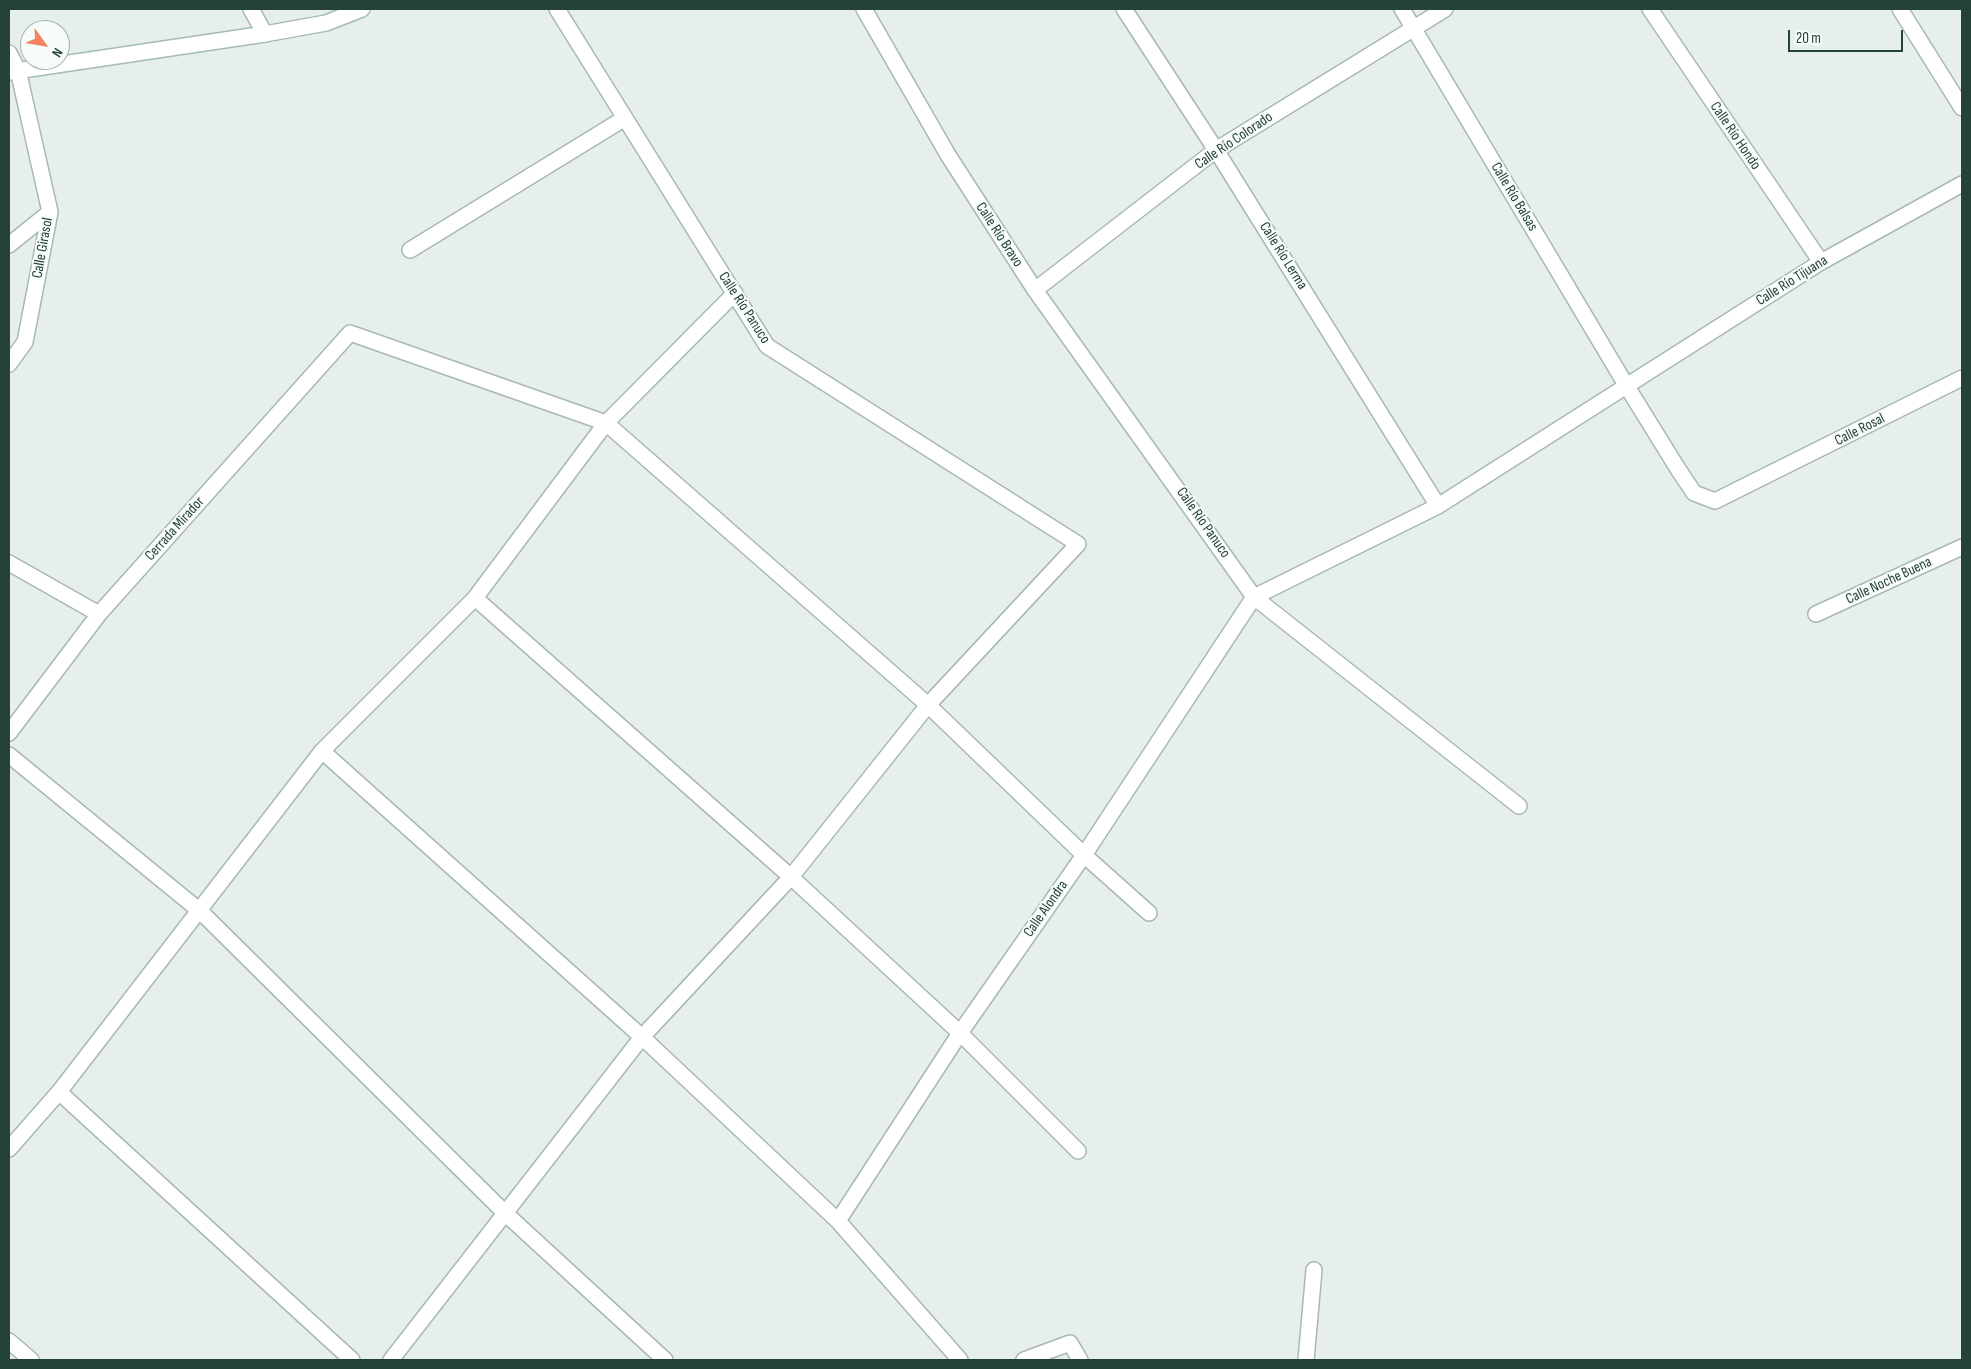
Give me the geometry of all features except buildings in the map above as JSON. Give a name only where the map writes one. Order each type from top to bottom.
[{"type":"street","points":[[252,9],[265,34]]},
{"type":"street","points":[[13,71],[265,34],[326,22],[362,9]]},
{"type":"street","name":"Calle Río Panuco","points":[[557,9],[767,346],[1078,544],[928,705]]},
{"type":"street","name":"Calle Río Bravo","points":[[864,9],[948,156],[1035,290],[1151,450]]},
{"type":"street","name":"Calle Río Lerma","points":[[1124,9],[1216,150],[1438,506]]},
{"type":"street","name":"Calle Río Balsas","points":[[1402,9],[1626,386],[1694,493],[1715,501],[1757,482]]},
{"type":"street","name":"Calle Río Colorado","points":[[1035,290],[1216,150],[1445,9]]},
{"type":"street","name":"Calle Río Hondo","points":[[1650,9],[1821,262]]},
{"type":"street","points":[[1900,9],[1962,108]]},
{"type":"street","name":"Calle Girasol","points":[[9,53],[50,212],[25,342],[9,364]]},
{"type":"street","points":[[410,250],[625,118]]},
{"type":"street","name":"Calle Río Tijuana","points":[[1254,597],[1438,506],[1821,262],[1962,184]]},
{"type":"street","points":[[9,245],[50,212]]},
{"type":"street","points":[[9,1149],[59,1092],[322,752],[475,598],[606,423],[735,293]]},
{"type":"street","name":"Cerrada Mirador","points":[[9,733],[100,614],[350,333],[606,423]]},
{"type":"street","name":"Calle Rosal","points":[[1757,482],[1962,378]]},
{"type":"street","points":[[606,423],[928,705],[1084,855],[1149,913]]},
{"type":"street","name":"Calle Río Panuco","points":[[1151,450],[1254,597],[1519,806]]},
{"type":"street","name":"Calle Noche Buena","points":[[1816,614],[1962,547]]},
{"type":"street","points":[[9,563],[100,614]]},
{"type":"street","name":"Calle Alondra","points":[[838,1221],[960,1033],[1084,855],[1254,597]]},
{"type":"street","points":[[475,598],[791,877],[960,1033],[1078,1151]]},
{"type":"street","points":[[391,1360],[642,1037],[791,877],[928,705]]},
{"type":"street","points":[[322,752],[642,1037],[838,1221],[960,1360]]},
{"type":"street","points":[[9,755],[200,911],[506,1214],[665,1360]]},
{"type":"street","points":[[59,1092],[352,1360]]},
{"type":"street","points":[[1306,1360],[1314,1270]]},
{"type":"street","points":[[1024,1360],[1070,1342],[1080,1360]]},
{"type":"street","points":[[10,1345],[31,1360]]}]
